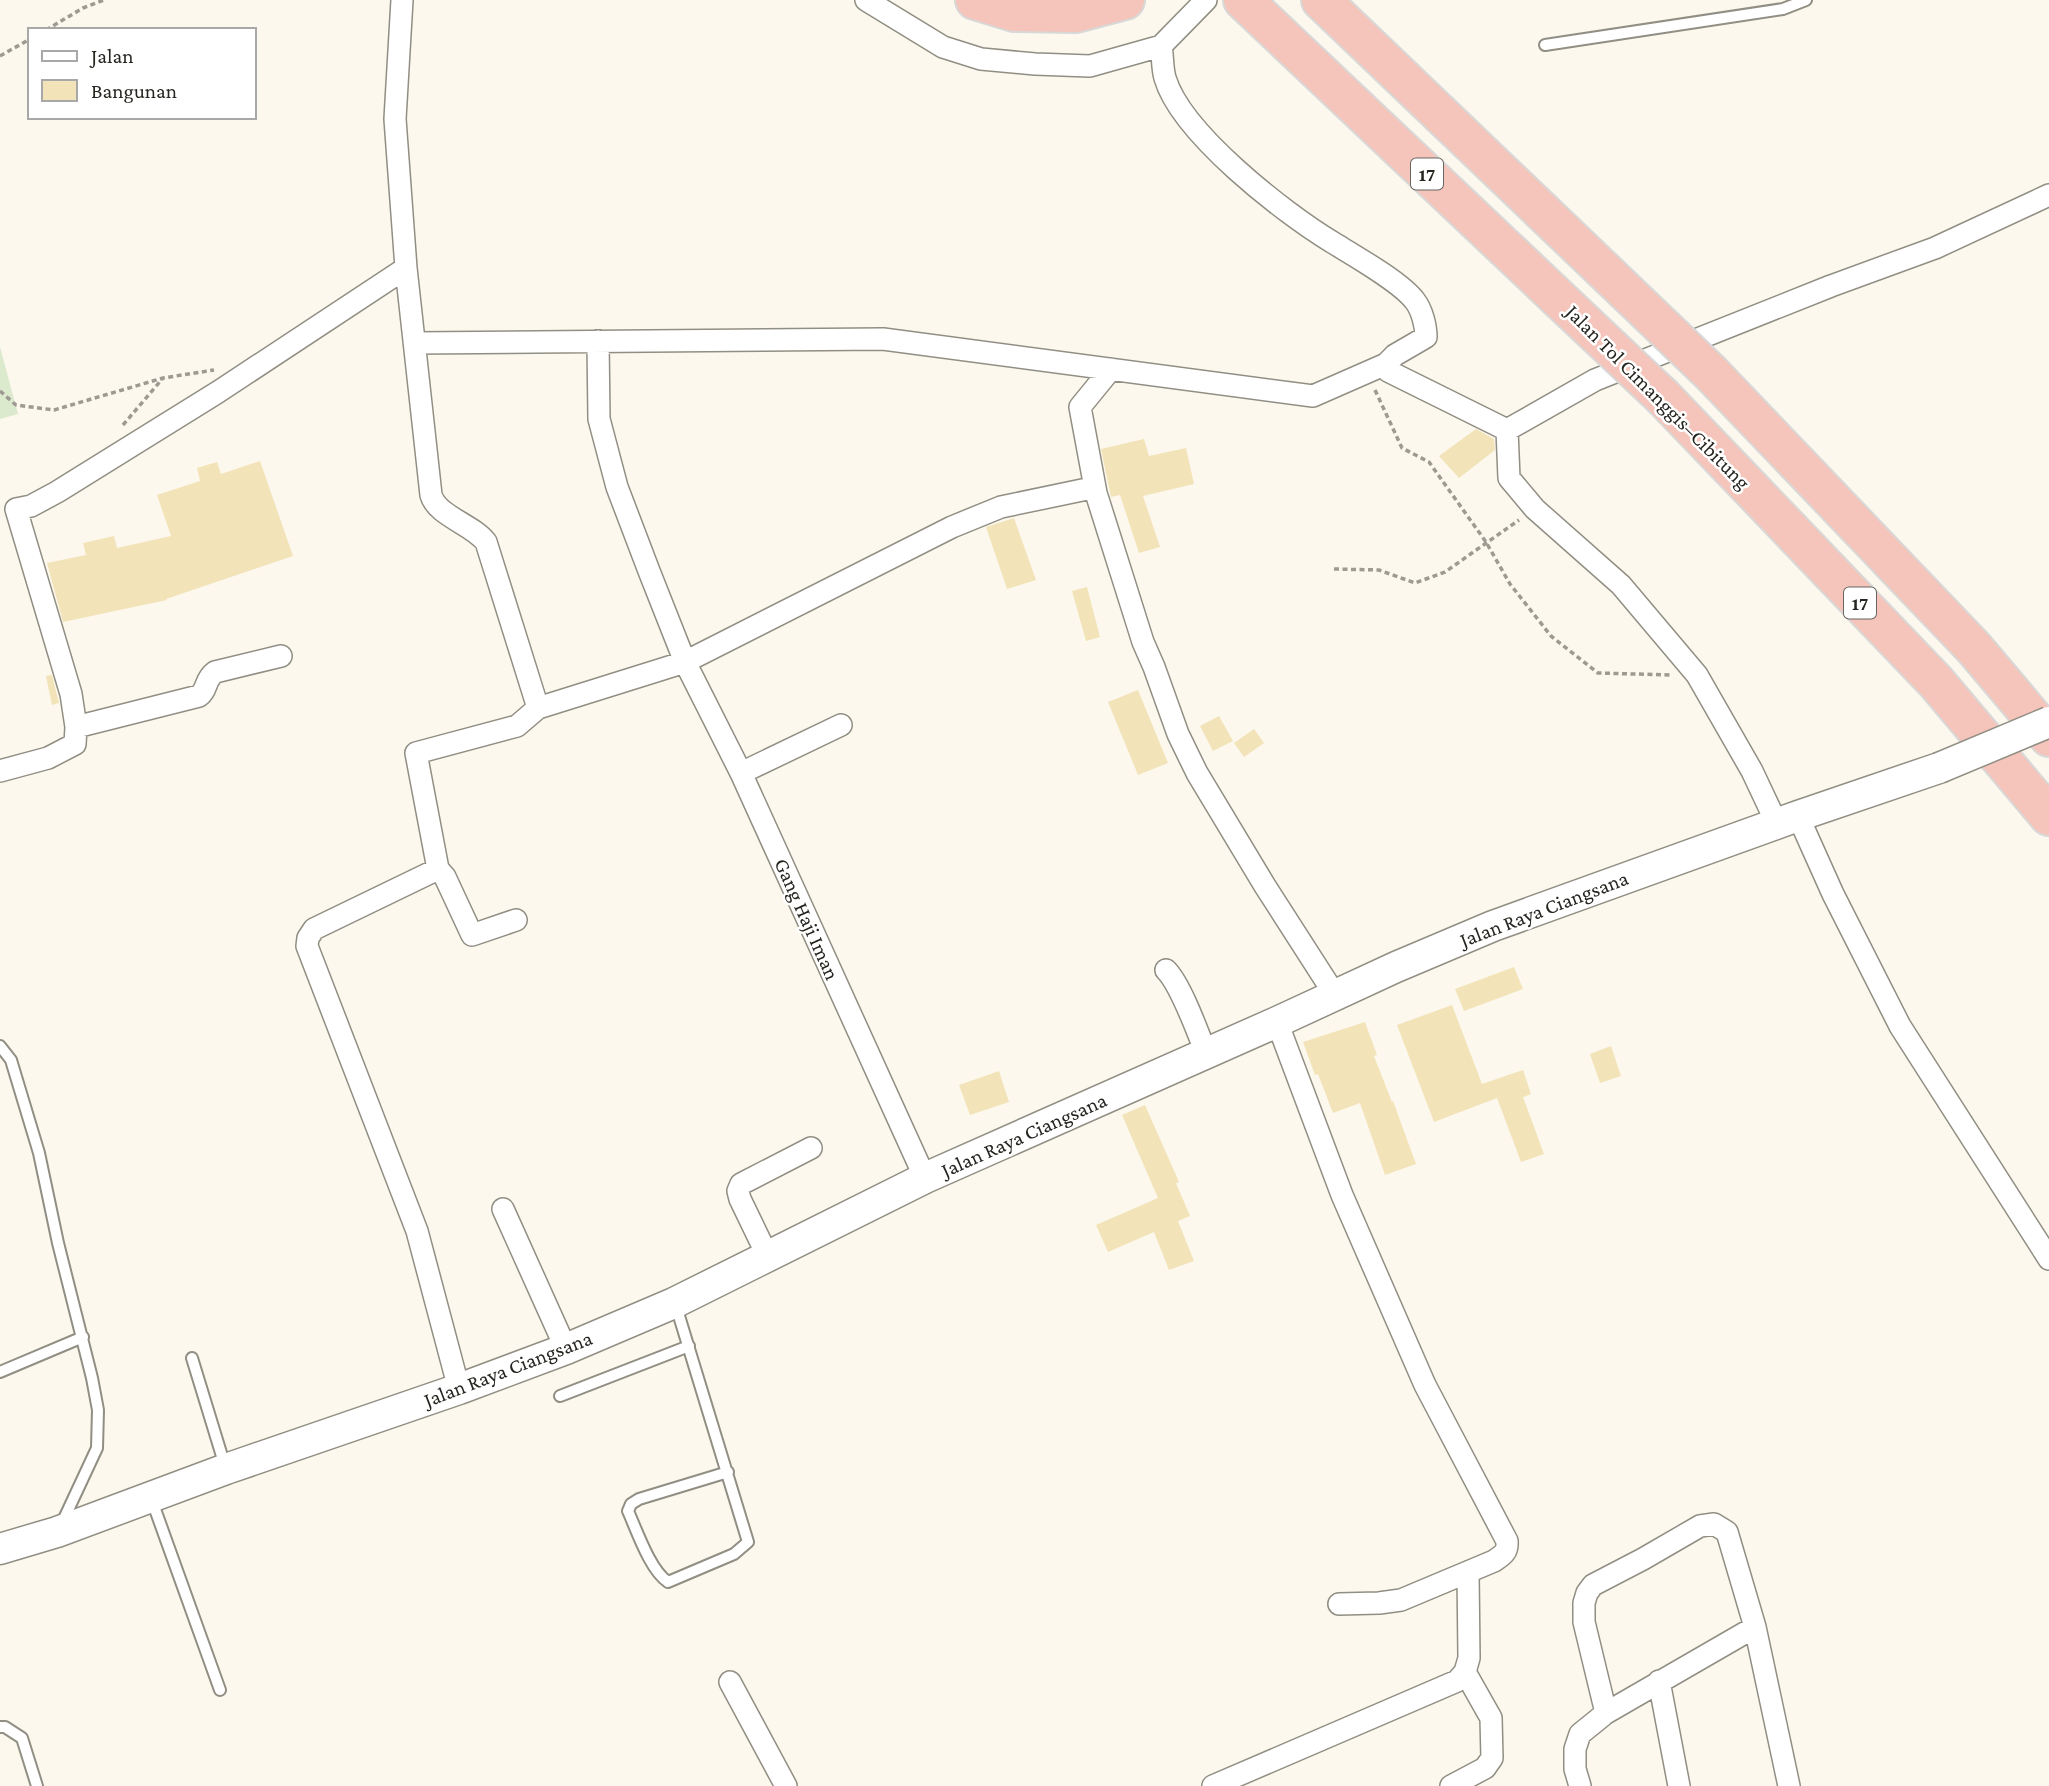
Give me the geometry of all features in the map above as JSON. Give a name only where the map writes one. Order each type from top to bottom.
[{"type":"highway","points":[[975,0],[1014,12],[1076,13],[1125,0]]},
{"type":"highway","name":"Jalan Tol Cimanggis–Cibitung","points":[[1243,0],[1663,397],[1936,682],[2049,816]]},
{"type":"highway","name":"17","points":[[1321,0],[1711,373],[1973,648],[2049,737]]},
{"type":"main road","name":"Jalan Raya Ciangsana","points":[[0,1549],[57,1532],[226,1469],[459,1389],[566,1349],[674,1303],[925,1178],[1493,926],[1939,768],[2049,722]]},
{"type":"street","points":[[402,0],[395,119],[406,268],[433,502],[436,507],[480,535],[486,542],[538,709]]},
{"type":"street","points":[[866,0],[943,47],[981,59],[1090,65],[1161,46],[1206,0]]},
{"type":"street","points":[[415,343],[883,339],[1313,396],[1376,368],[1426,337],[1426,328],[1415,301],[1395,283],[1303,224],[1246,177],[1198,132],[1165,79],[1161,46]]},
{"type":"street","points":[[1507,430],[1595,380],[1831,286],[1935,248],[2049,195]]},
{"type":"street","points":[[0,771],[48,758],[75,744],[76,727],[71,694],[8,512],[31,506],[106,462],[406,268]]},
{"type":"street","name":"Gang Haji Iman","points":[[598,341],[599,419],[617,487],[685,662],[741,773],[925,1178]]},
{"type":"street","points":[[1376,368],[1388,371],[1507,430]]},
{"type":"street","points":[[1111,369],[1080,407],[1096,494],[1143,642],[1178,734],[1197,773],[1265,887],[1335,995]]},
{"type":"street","points":[[1507,430],[1509,478],[1535,509],[1621,586],[1697,675],[1752,771],[1787,820],[1833,894],[1900,1026],[2049,1259]]},
{"type":"street","points":[[516,920],[472,935],[445,877],[438,869],[416,753],[517,726],[538,709],[685,662],[964,522],[1001,507],[1087,489],[1096,494]]},
{"type":"street","points":[[76,727],[199,696],[205,691],[209,677],[215,672],[281,656]]},
{"type":"street","points":[[741,773],[841,725]]},
{"type":"street","points":[[438,869],[314,929],[308,938],[307,946],[416,1231],[459,1389]]},
{"type":"street","points":[[1166,970],[1186,1005],[1206,1054]]},
{"type":"street","points":[[1277,1022],[1342,1195],[1425,1385],[1507,1541],[1507,1549],[1494,1561],[1401,1600],[1339,1604]]},
{"type":"street","points":[[768,1257],[738,1191],[741,1184],[811,1148]]},
{"type":"street","points":[[503,1209],[566,1349]]},
{"type":"street","points":[[1606,1713],[1584,1622],[1587,1593],[1593,1585],[1700,1527],[1714,1524],[1727,1532],[1755,1627],[1789,1786]]},
{"type":"street","points":[[1213,1786],[1457,1681],[1465,1672],[1469,1658],[1468,1572]]},
{"type":"street","points":[[1580,1786],[1575,1769],[1575,1749],[1580,1734],[1606,1713],[1755,1627]]},
{"type":"street","points":[[1451,1786],[1485,1768],[1492,1758],[1491,1718],[1465,1672]]},
{"type":"street","points":[[1659,1681],[1679,1786]]},
{"type":"street","points":[[730,1682],[786,1786]]},
{"type":"lane","points":[[1545,45],[1783,9],[1806,0]]},
{"type":"lane","points":[[0,1046],[11,1060],[39,1153],[98,1410],[97,1448],[57,1532]]},
{"type":"lane","points":[[674,1303],[689,1346],[728,1472],[748,1542],[734,1554],[668,1582],[664,1580],[652,1562],[628,1511],[631,1504],[639,1499],[728,1472]]},
{"type":"lane","points":[[0,1372],[83,1337]]},
{"type":"lane","points":[[559,1396],[689,1346]]},
{"type":"lane","points":[[192,1358],[226,1469]]},
{"type":"lane","points":[[151,1496],[220,1690]]},
{"type":"lane","points":[[0,1727],[5,1727],[22,1738],[37,1786]]},
{"type":"path","points":[[49,28],[83,8],[104,0]]},
{"type":"path","points":[[0,56],[28,40]]},
{"type":"path","points":[[1376,368],[1402,448],[1429,462],[1486,542],[1510,584],[1551,636],[1598,673],[1697,675]]},
{"type":"path","points":[[0,391],[16,405],[54,410],[163,378],[214,370]]},
{"type":"path","points":[[106,462],[121,428],[163,378]]},
{"type":"path","points":[[1334,569],[1379,570],[1415,583],[1445,572],[1535,509]]},
{"type":"green space","points":[[0,347],[18,414],[0,419]]},
{"type":"building","points":[[1476,429],[1494,439],[1495,450],[1459,478],[1439,456]]},
{"type":"building","points":[[1144,439],[1149,456],[1186,448],[1194,484],[1143,496],[1160,547],[1139,553],[1120,495],[1111,497],[1101,449]]},
{"type":"building","points":[[260,461],[293,556],[167,600],[63,622],[47,563],[86,555],[83,543],[114,536],[117,548],[171,536],[157,495],[200,481],[197,468],[217,462],[221,474]]},
{"type":"building","points":[[1014,518],[1036,580],[1007,589],[986,527]]},
{"type":"building","points":[[1087,587],[1100,637],[1086,641],[1072,591]]},
{"type":"building","points":[[52,675],[59,703],[52,705],[46,676]]},
{"type":"building","points":[[1138,690],[1168,763],[1138,775],[1108,702]]},
{"type":"building","points":[[1219,716],[1233,741],[1213,751],[1200,726]]},
{"type":"building","points":[[1254,729],[1264,743],[1244,757],[1234,743]]},
{"type":"building","points":[[1514,967],[1523,989],[1464,1011],[1455,989]]},
{"type":"building","points":[[1452,1005],[1482,1084],[1523,1070],[1531,1094],[1523,1097],[1544,1154],[1521,1162],[1497,1098],[1434,1122],[1397,1025]]},
{"type":"building","points":[[1365,1022],[1377,1055],[1374,1056],[1416,1164],[1385,1175],[1360,1103],[1333,1113],[1303,1042]]},
{"type":"building","points":[[1611,1046],[1621,1076],[1600,1083],[1590,1054]]},
{"type":"building","points":[[999,1071],[1009,1102],[970,1115],[959,1085]]},
{"type":"building","points":[[1145,1105],[1179,1182],[1176,1183],[1190,1216],[1178,1221],[1194,1261],[1169,1270],[1154,1232],[1108,1252],[1096,1225],[1158,1198],[1122,1115]]}]
